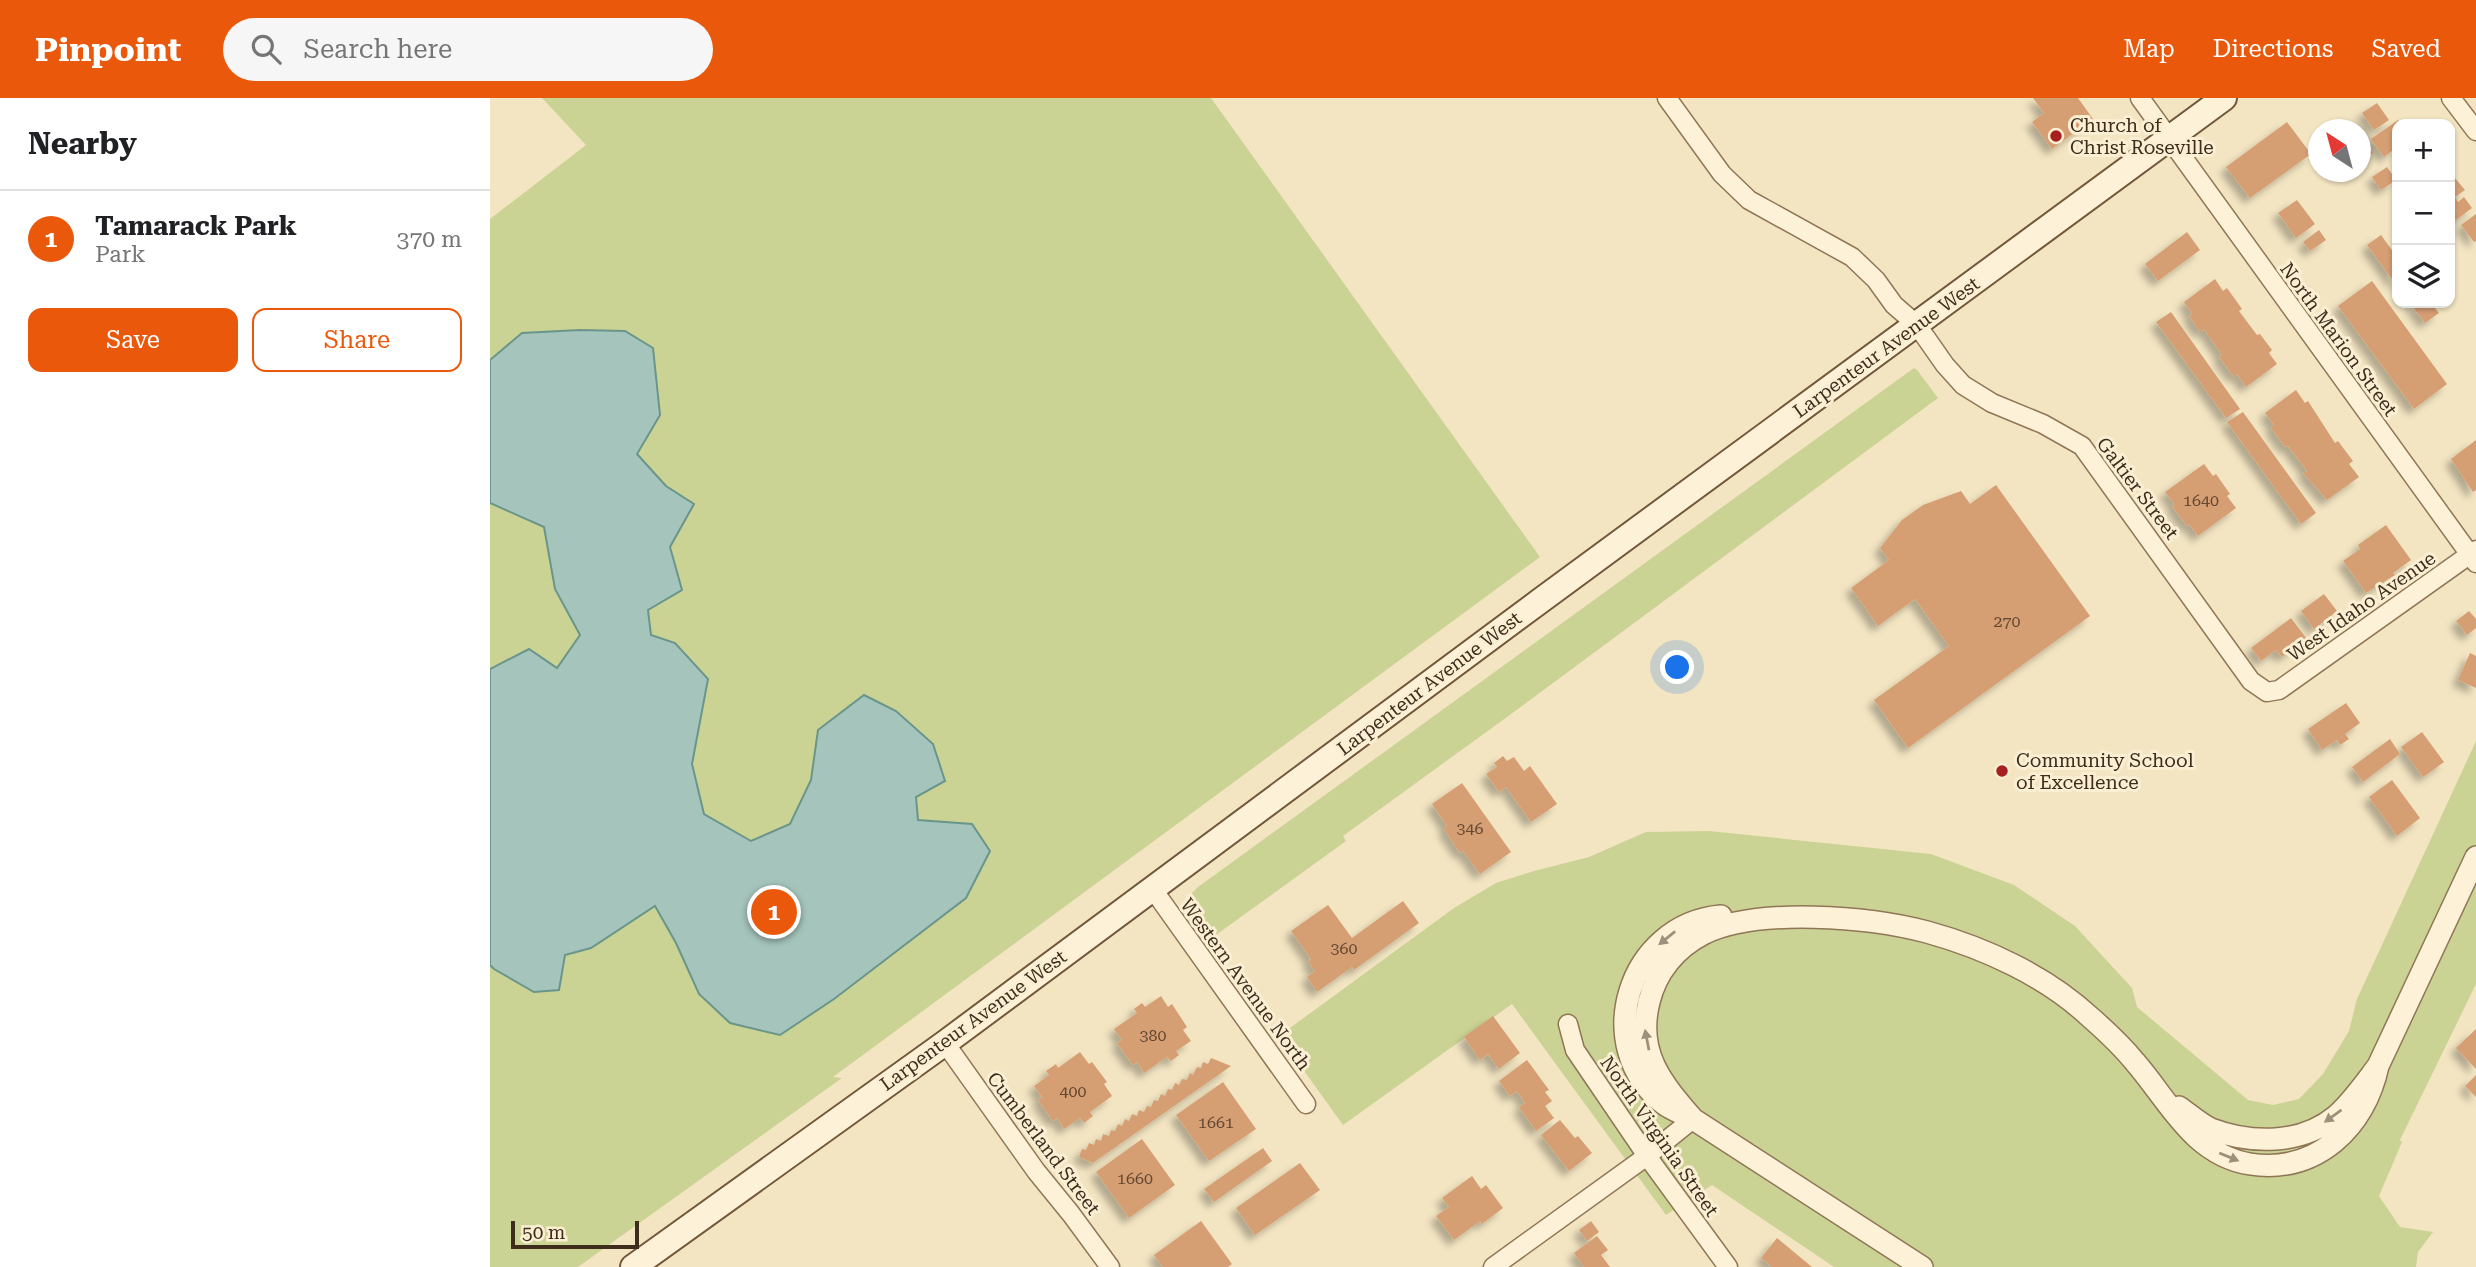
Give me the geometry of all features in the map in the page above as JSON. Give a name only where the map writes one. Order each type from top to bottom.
[{"type":"main road","name":"Larpenteur Avenue West","points":[[633,1267],[945,1043],[2224,98]]},
{"type":"street","name":"Galtier Street","points":[[1667,98],[1722,174],[1749,200],[1852,257],[1876,279],[1894,305],[1917,325],[1945,365],[1963,385],[1992,403],[2043,424],[2082,446],[2252,681],[2267,692]]},
{"type":"street","name":"North Marion Street","points":[[2140,98],[2474,556]]},
{"type":"street","points":[[2451,98],[2476,131]]},
{"type":"street","name":"West Idaho Avenue","points":[[2267,692],[2279,690],[2474,556]]},
{"type":"street","points":[[1922,1267],[1693,1119],[1657,1075],[1644,1027],[1653,985],[1666,964],[1687,944],[1706,933],[1754,919],[1821,918],[1885,923],[1929,933],[1975,949],[2034,975],[2088,1014],[2135,1060],[2163,1096],[2209,1128],[2250,1140],[2276,1140],[2306,1132],[2335,1117],[2378,1066],[2476,857]]},
{"type":"street","name":"Western Avenue North","points":[[1152,888],[1306,1104]]},
{"type":"street","name":"North Virginia Street","points":[[1567,1024],[1575,1050],[1647,1156],[1728,1267]]},
{"type":"street","name":"Cumberland Street","points":[[945,1043],[1036,1171],[1110,1267]]},
{"type":"street","points":[[1493,1267],[1647,1156],[1693,1119]]},
{"type":"green space","points":[[542,98],[1211,98],[1540,557],[833,1077],[842,1078],[578,1267],[490,1267],[490,219],[586,145]]},
{"type":"green space","points":[[1914,368],[1938,398],[1343,836],[1346,841],[1209,940],[1187,908],[1188,897],[1198,887]]},
{"type":"green space","points":[[2476,741],[2476,984],[2400,1140],[2402,1142],[2379,1196],[2400,1227],[2433,1232],[2418,1252],[2416,1267],[1834,1267],[1712,1185],[1666,1215],[1512,1004],[1343,1125],[1279,1036],[1454,908],[1496,883],[1589,857],[1646,832],[1709,831],[1931,854],[2014,885],[2075,926],[2132,988],[2137,1007],[2248,1100],[2273,1105],[2299,1099],[2323,1074],[2349,1031],[2357,999]]},
{"type":"water","points":[[625,331],[653,348],[660,415],[637,454],[666,486],[694,504],[670,547],[682,590],[648,610],[651,635],[675,643],[708,679],[692,764],[704,814],[751,841],[790,824],[811,780],[818,730],[864,695],[896,711],[933,744],[945,781],[916,797],[918,820],[972,824],[990,851],[966,898],[834,999],[780,1035],[730,1023],[699,994],[676,943],[655,906],[591,948],[565,955],[559,990],[534,992],[490,965],[490,669],[529,649],[557,668],[580,635],[555,589],[544,527],[490,503],[490,360],[522,333]]},
{"type":"building","name":"Church of Christ Roseville","points":[[2033,98],[2078,98],[2093,119],[2052,149],[2032,122],[2044,113]]},
{"type":"building","points":[[2377,103],[2389,120],[2374,130],[2371,119],[2366,119],[2362,113]]},
{"type":"building","points":[[2287,122],[2308,150],[2308,156],[2250,198],[2226,167]]},
{"type":"building","points":[[2392,124],[2392,151],[2384,157],[2371,139]]},
{"type":"building","points":[[2387,167],[2392,174],[2392,183],[2381,190],[2372,177]]},
{"type":"building","points":[[2455,178],[2465,190],[2455,197]]},
{"type":"building","points":[[2455,197],[2458,202],[2464,197],[2472,208],[2456,220]]},
{"type":"building","points":[[2297,200],[2315,224],[2296,238],[2278,213]]},
{"type":"building","points":[[2476,214],[2476,241],[2474,242],[2461,225]]},
{"type":"building","points":[[2319,230],[2326,240],[2310,251],[2303,242]]},
{"type":"building","points":[[2187,232],[2200,250],[2158,281],[2145,264]]},
{"type":"building","points":[[2381,235],[2392,250],[2392,279],[2367,245]]},
{"type":"building","points":[[2215,279],[2223,291],[2227,288],[2242,309],[2239,311],[2272,350],[2269,353],[2277,364],[2246,387],[2237,374],[2234,377],[2219,357],[2222,355],[2204,329],[2200,332],[2189,316],[2192,314],[2184,302]]},
{"type":"building","points":[[2372,281],[2447,384],[2414,409],[2338,306]]},
{"type":"building","points":[[2414,308],[2435,308],[2439,313],[2425,323]]},
{"type":"building","points":[[2171,312],[2240,409],[2226,418],[2156,322]]},
{"type":"building","points":[[2296,390],[2305,403],[2308,401],[2335,443],[2338,441],[2353,461],[2349,464],[2359,477],[2327,500],[2303,473],[2307,471],[2271,428],[2274,425],[2265,413]]},
{"type":"building","points":[[2243,412],[2316,513],[2301,524],[2227,422]]},
{"type":"building","points":[[2476,440],[2476,490],[2473,492],[2451,459]]},
{"type":"building","points":[[2204,464],[2213,476],[2216,474],[2236,508],[2198,536],[2172,506],[2175,505],[2165,492]]},
{"type":"building","points":[[1996,485],[2090,616],[1908,748],[1874,700],[1949,646],[1915,599],[1878,626],[1851,588],[1889,560],[1880,548],[1902,520],[1923,505],[1961,491],[1970,504]]},
{"type":"building","points":[[2386,525],[2411,560],[2393,573],[2395,575],[2366,593],[2343,561],[2360,549],[2358,545]]},
{"type":"building","points":[[2324,594],[2337,611],[2314,629],[2301,611]]},
{"type":"building","points":[[2469,611],[2476,619],[2476,628],[2467,635],[2456,621]]},
{"type":"building","points":[[2291,618],[2307,639],[2282,657],[2276,650],[2261,661],[2251,648]]},
{"type":"building","points":[[2470,653],[2476,656],[2476,688],[2458,680]]},
{"type":"building","points":[[2346,703],[2360,723],[2345,734],[2349,739],[2340,745],[2337,740],[2322,750],[2308,729]]},
{"type":"building","points":[[2422,732],[2444,762],[2423,777],[2401,747]]},
{"type":"building","points":[[2390,739],[2400,754],[2363,782],[2352,767]]},
{"type":"building","points":[[1503,756],[1507,761],[1514,757],[1524,771],[1530,766],[1557,804],[1531,822],[1506,787],[1499,792],[1486,774],[1497,767],[1494,763]]},
{"type":"building","points":[[2392,780],[2420,818],[2397,836],[2369,797]]},
{"type":"building","points":[[1462,783],[1511,852],[1480,874],[1463,851],[1460,853],[1444,829],[1447,826],[1432,804]]},
{"type":"building","points":[[1403,901],[1419,923],[1354,970],[1352,967],[1317,992],[1307,977],[1315,971],[1308,961],[1311,959],[1291,931],[1328,905],[1352,938]]},
{"type":"building","points":[[1161,996],[1168,1007],[1172,1004],[1187,1027],[1183,1030],[1191,1041],[1176,1051],[1179,1055],[1171,1061],[1167,1057],[1144,1073],[1137,1062],[1133,1065],[1117,1043],[1122,1040],[1114,1029],[1137,1013],[1134,1009],[1142,1003],[1145,1007]]},
{"type":"building","points":[[1493,1016],[1520,1053],[1499,1069],[1488,1054],[1480,1060],[1464,1037]]},
{"type":"building","points":[[2476,1029],[2476,1069],[2456,1048]]},
{"type":"building","points":[[1080,1052],[1089,1064],[1092,1062],[1107,1082],[1104,1084],[1112,1096],[1090,1112],[1093,1116],[1084,1123],[1080,1118],[1064,1129],[1057,1118],[1053,1121],[1038,1100],[1042,1097],[1034,1086],[1049,1075],[1046,1071],[1056,1064],[1058,1068]]},
{"type":"building","points":[[1211,1058],[1231,1066],[1093,1163],[1079,1157],[1082,1149],[1086,1150],[1089,1143],[1094,1145],[1096,1139],[1101,1141],[1103,1134],[1109,1136],[1118,1124],[1122,1126],[1125,1119],[1129,1121],[1132,1114],[1137,1116],[1139,1110],[1144,1112],[1147,1106],[1151,1107],[1154,1100],[1158,1101],[1161,1094],[1165,1096],[1175,1083],[1179,1085],[1182,1079],[1187,1080],[1190,1073],[1193,1075],[1197,1067],[1201,1068],[1203,1062],[1208,1064]]},
{"type":"building","points":[[1527,1060],[1549,1090],[1545,1092],[1552,1101],[1545,1106],[1554,1118],[1536,1131],[1519,1107],[1525,1103],[1517,1091],[1510,1096],[1499,1081]]},
{"type":"building","points":[[2476,1075],[2476,1097],[2465,1086]]},
{"type":"building","points":[[1223,1082],[1256,1129],[1209,1161],[1176,1115]]},
{"type":"building","points":[[1560,1120],[1592,1153],[1569,1171],[1541,1135]]},
{"type":"building","points":[[1142,1139],[1175,1185],[1129,1218],[1096,1172]]},
{"type":"building","points":[[1263,1148],[1272,1161],[1214,1202],[1204,1189]]},
{"type":"building","points":[[1300,1163],[1320,1190],[1255,1235],[1236,1208]]},
{"type":"building","points":[[1472,1176],[1481,1189],[1486,1185],[1503,1208],[1454,1240],[1436,1216],[1449,1207],[1442,1198]]},
{"type":"building","points":[[1201,1221],[1232,1264],[1228,1267],[1163,1267],[1154,1255]]},
{"type":"building","points":[[1591,1221],[1599,1232],[1587,1241],[1579,1230]]},
{"type":"building","points":[[1597,1236],[1608,1250],[1601,1255],[1610,1267],[1584,1267],[1574,1253]]},
{"type":"building","points":[[1777,1238],[1812,1267],[1772,1267],[1761,1258]]},
{"type":"place","name":"Church of Christ Roseville","points":[[2056,136]]},
{"type":"place","name":"Community School of Excellence","points":[[2002,771]]},
{"type":"place","name":"Tamarack Park","points":[[774,912]]}]
